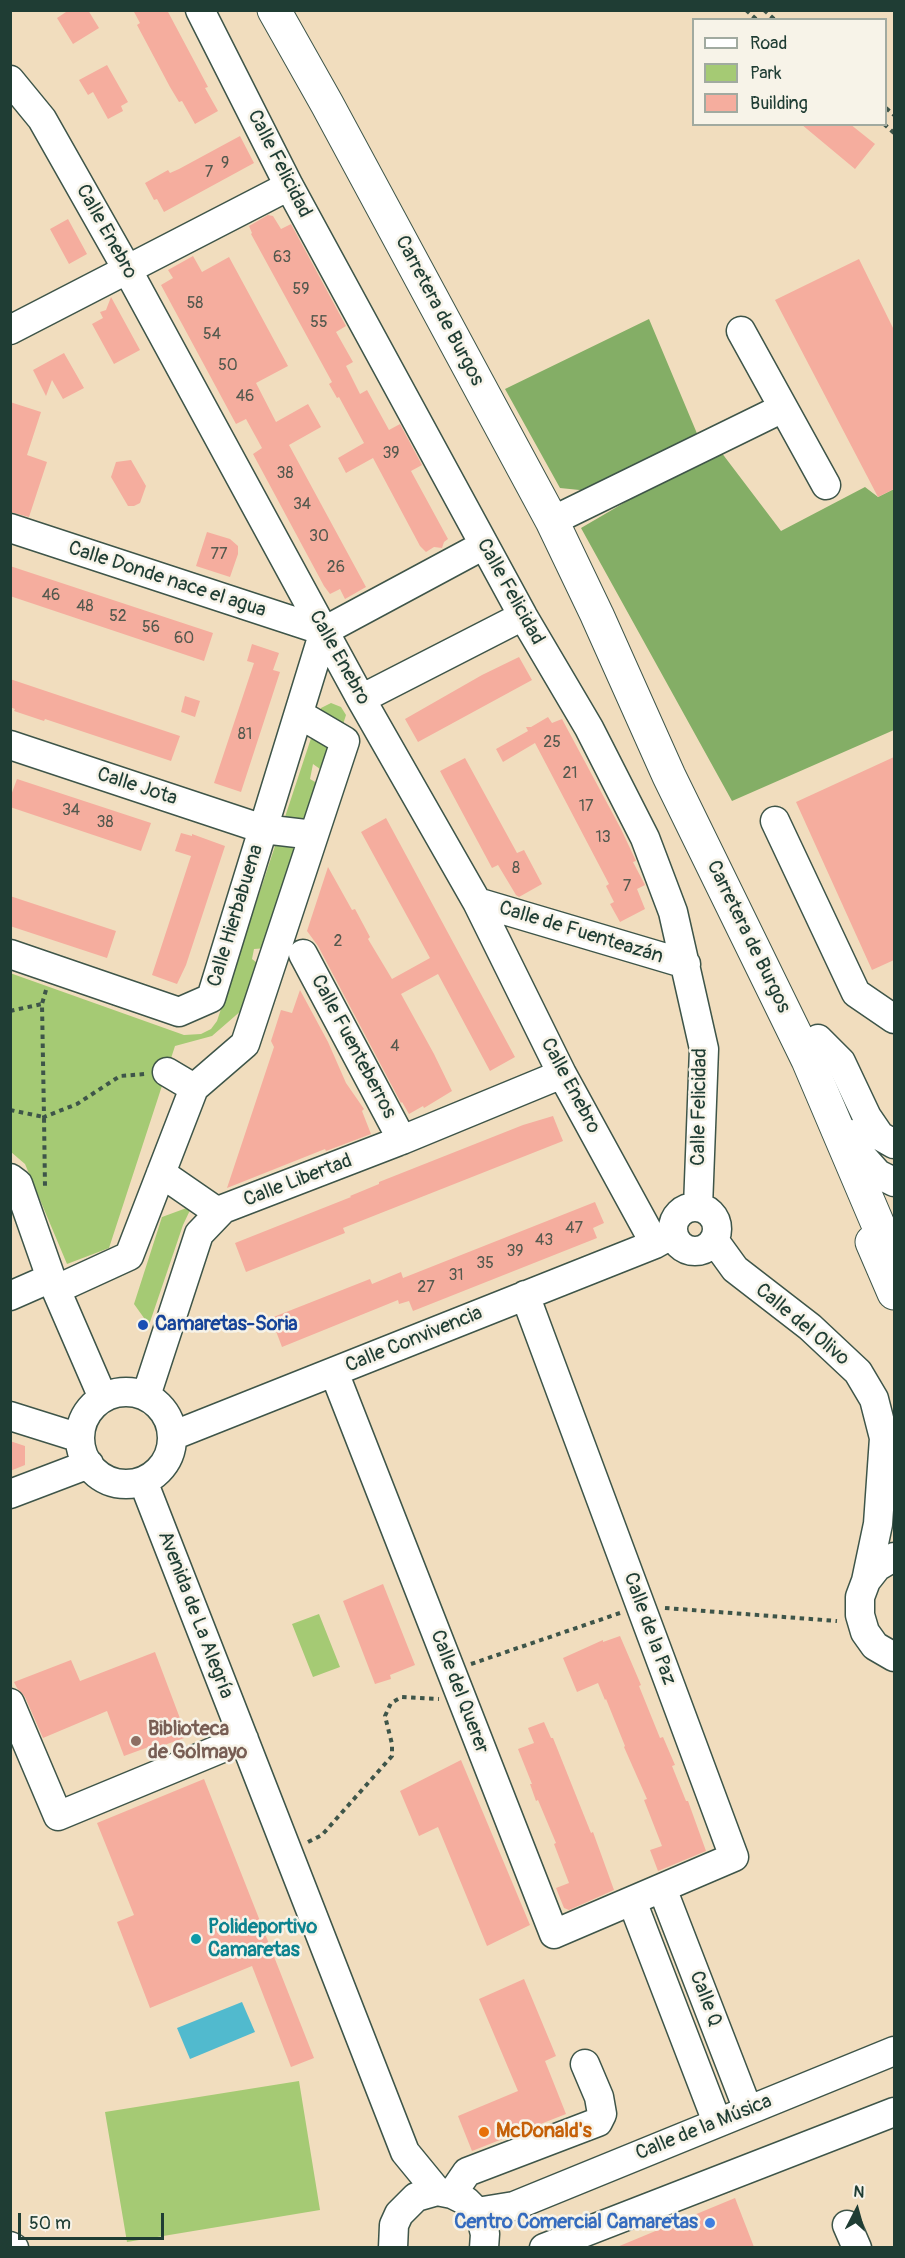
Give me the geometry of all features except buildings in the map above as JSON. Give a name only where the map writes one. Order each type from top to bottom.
[{"type":"highway","name":"Carretera de Burgos","points":[[274,10],[552,521],[669,776],[755,952],[886,1178],[894,1207]]},
{"type":"highway","name":"Carretera de Burgos","points":[[597,615],[768,930],[894,1262]]},
{"type":"highway","points":[[813,1049],[852,1197],[894,1293]]},
{"type":"street","name":"Calle Felicidad","points":[[200,10],[289,186],[523,616],[589,728],[645,838],[673,912],[704,1049],[698,1207]]},
{"type":"street","name":"Calle Enebro","points":[[10,80],[42,119],[127,269],[324,631],[477,902],[562,1074],[664,1239]]},
{"type":"street","points":[[10,330],[289,186]]},
{"type":"street","points":[[741,330],[825,485]]},
{"type":"street","points":[[552,521],[783,408]]},
{"type":"street","name":"Calle Donde nace el agua","points":[[10,528],[324,631]]},
{"type":"street","points":[[324,631],[484,544]]},
{"type":"street","points":[[362,699],[523,616]]},
{"type":"street","name":"Calle Hierbabuena","points":[[10,954],[178,1012],[211,998],[324,631]]},
{"type":"street","points":[[10,1296],[129,1256],[194,1088],[245,1044],[345,741],[299,714]]},
{"type":"street","name":"Calle Jota","points":[[10,745],[263,829],[314,835]]},
{"type":"street","points":[[775,820],[856,993],[894,1019]]},
{"type":"street","name":"Calle de Fuenteazán","points":[[477,902],[686,964]]},
{"type":"street","points":[[755,952],[813,1048],[861,1155],[886,1178]]},
{"type":"street","name":"Calle Fuenteberros","points":[[303,954],[402,1140]]},
{"type":"street","points":[[813,1049],[841,1062],[867,1117],[880,1136],[894,1144]]},
{"type":"street","points":[[167,1072],[194,1088]]},
{"type":"street","name":"Calle Libertad","points":[[146,1396],[199,1234],[223,1209],[402,1140],[562,1074]]},
{"type":"street","points":[[161,1173],[219,1214]]},
{"type":"street","points":[[10,1178],[18,1184],[54,1283],[103,1398]]},
{"type":"street","points":[[691,1207],[698,1207],[711,1214],[717,1227],[714,1240],[708,1247],[700,1251],[691,1251],[683,1248],[677,1242],[664,1239],[678,1214],[691,1207]]},
{"type":"street","name":"Calle Convivencia","points":[[172,1436],[664,1239]]},
{"type":"street","name":"Calle del Olivo","points":[[714,1240],[735,1269],[810,1327],[858,1372],[874,1399],[884,1438],[878,1524],[866,1581],[860,1598],[860,1615],[865,1632],[888,1653]]},
{"type":"street","name":"Calle de la Paz","points":[[525,1296],[734,1857],[632,1901]]},
{"type":"street","name":"Calle del Querer","points":[[334,1372],[554,1934],[632,1901]]},
{"type":"street","points":[[124,1393],[146,1396],[165,1412],[170,1423],[171,1450],[165,1463],[155,1474],[143,1481],[128,1484],[113,1482],[99,1475],[84,1451],[83,1422],[91,1408],[103,1398],[124,1393]]},
{"type":"street","points":[[10,1416],[84,1451]]},
{"type":"street","points":[[10,1494],[84,1451]]},
{"type":"street","name":"Avenida de La Alegría","points":[[143,1481],[405,2152],[407,2203]]},
{"type":"street","points":[[878,1524],[894,1547]]},
{"type":"street","points":[[866,1581],[877,1567],[894,1557]]},
{"type":"street","points":[[888,1653],[894,1680]]},
{"type":"street","points":[[10,1703],[58,1816],[244,1739]]},
{"type":"street","name":"Calle Q","points":[[662,1888],[748,2110]]},
{"type":"street","name":"Calle Q","points":[[632,1901],[717,2122]]},
{"type":"street","name":"Calle de la Música","points":[[477,2212],[514,2206],[894,2050]]},
{"type":"street","points":[[389,2244],[396,2219],[407,2203],[416,2197],[445,2193],[467,2172],[598,2122],[602,2114],[599,2097],[585,2064]]},
{"type":"street","points":[[544,2247],[894,2112]]},
{"type":"street","name":"Avenida de La Alegría","points":[[405,2152],[445,2193],[466,2201],[477,2212]]},
{"type":"street","name":"Calle de la Música","points":[[484,2246],[514,2206]]},
{"type":"street","points":[[477,2212],[482,2222],[484,2246]]},
{"type":"path","points":[[45,1187],[42,1004],[53,969]]},
{"type":"path","points":[[10,1011],[42,1004]]},
{"type":"path","points":[[10,1110],[44,1117],[77,1104],[120,1076],[167,1072]]},
{"type":"path","points":[[289,1853],[322,1835],[392,1756],[392,1744],[385,1716],[392,1703],[402,1697],[417,1696],[431,1700],[461,1696]]},
{"type":"green space","points":[[649,319],[701,443],[599,492],[560,488],[505,389]]},
{"type":"green space","points":[[718,448],[781,531],[865,487],[878,497],[894,489],[894,730],[732,801],[581,528]]},
{"type":"green space","points":[[331,703],[341,707],[346,715],[327,774],[313,764],[310,779],[322,786],[311,818],[284,820],[321,708]]},
{"type":"green space","points":[[279,834],[299,853],[268,948],[254,949],[252,959],[261,966],[250,1003],[212,1036],[175,1046],[109,1248],[67,1264],[25,1164],[11,1152],[10,973],[184,1035],[201,1034],[211,1029],[217,1021]]},
{"type":"green space","points":[[192,1206],[183,1225],[149,1325],[134,1304],[162,1217]]},
{"type":"green space","points":[[319,1614],[340,1667],[313,1677],[292,1624]]},
{"type":"green space","points":[[299,2081],[320,2210],[127,2242],[105,2112]]},
{"type":"water","points":[[242,2002],[255,2032],[190,2059],[177,2028]]},
{"type":"place","name":"Camaretas-Soria","points":[[143,1325]]},
{"type":"place","name":"Biblioteca de Golmayo","points":[[136,1741]]},
{"type":"place","name":"Polideportivo Camaretas","points":[[196,1939]]},
{"type":"place","name":"McDonald's","points":[[484,2132]]},
{"type":"place","name":"Centro Comercial Camaretas","points":[[710,2223]]}]
